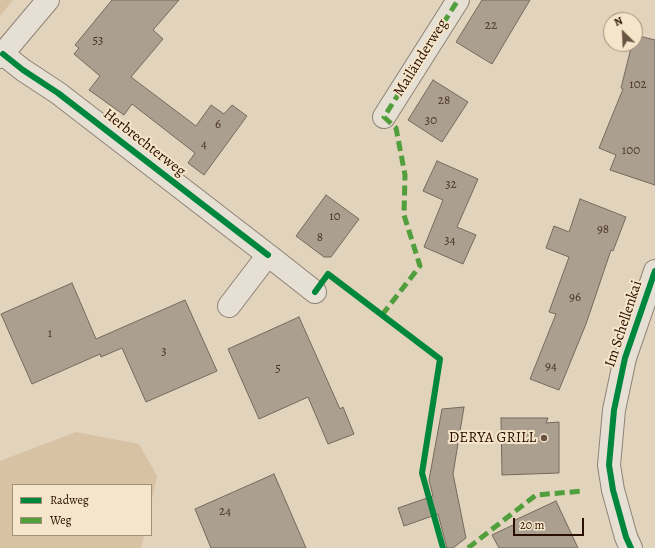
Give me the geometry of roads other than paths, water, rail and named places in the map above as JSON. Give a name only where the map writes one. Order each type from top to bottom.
[{"type":"street","points":[[2,55],[48,0]]},
{"type":"street","name":"Mailänderweg","points":[[384,117],[458,0]]},
{"type":"street","name":"Herbrechterweg","points":[[2,55],[58,93],[315,292]]},
{"type":"street","points":[[229,306],[268,255]]},
{"type":"street","name":"Im Schellenkai","points":[[632,548],[626,537],[613,490],[609,465],[614,410],[625,358],[655,271]]},
{"type":"place","name":"DERYA GRILL","points":[[544,438]]}]
